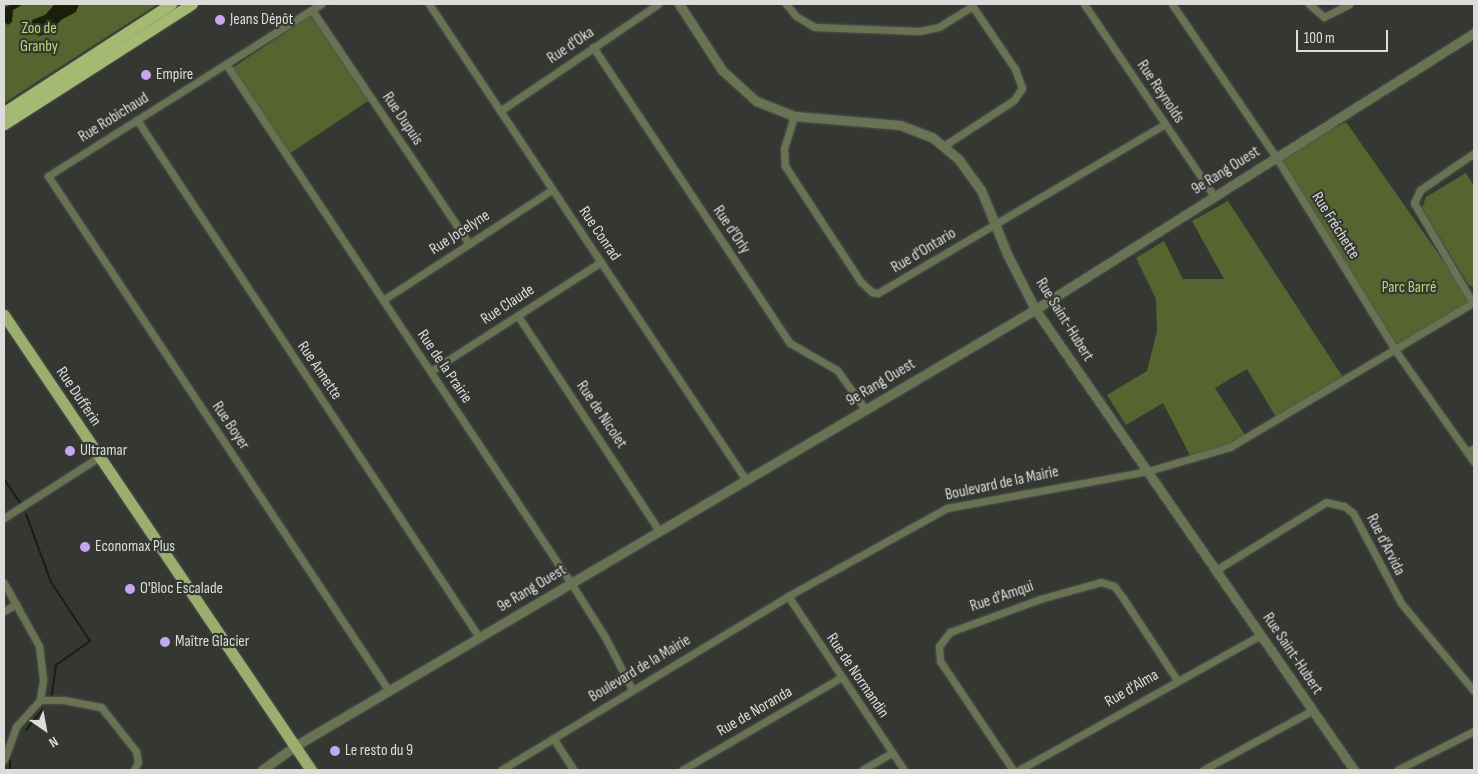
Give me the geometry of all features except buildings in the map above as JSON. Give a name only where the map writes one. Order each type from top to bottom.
[{"type":"highway","points":[[4,112],[171,4]]},
{"type":"highway","points":[[4,124],[192,4]]},
{"type":"main road","name":"Rue Dufferin","points":[[4,315],[311,770]]},
{"type":"street","name":"Rue Robichaud","points":[[48,176],[321,4]]},
{"type":"street","name":"Rue Conrad","points":[[428,4],[746,480]]},
{"type":"street","name":"Rue d'Oka","points":[[500,111],[658,4]]},
{"type":"street","name":"Rue Saint-Hubert","points":[[679,4],[722,70],[736,86],[756,101],[794,116],[900,125],[945,145],[981,190],[1035,309],[1354,770]]},
{"type":"street","points":[[786,4],[796,16],[814,27],[929,31],[972,5],[1015,69],[1022,88],[1014,100],[945,145]]},
{"type":"street","name":"Rue Reynolds","points":[[1084,4],[1214,196]]},
{"type":"street","name":"Rue Fréchette","points":[[1172,4],[1276,157],[1395,350],[1471,450],[1474,462]]},
{"type":"street","points":[[1309,4],[1324,17],[1349,4]]},
{"type":"street","name":"Rue Dupuis","points":[[312,10],[469,244]]},
{"type":"street","name":"9e Rang Ouest","points":[[262,770],[295,746],[1035,309],[1474,33]]},
{"type":"street","name":"Rue d'Orly","points":[[593,47],[790,343],[837,370],[866,409]]},
{"type":"street","name":"Rue de la Prairie","points":[[226,64],[571,583],[605,637],[632,690]]},
{"type":"street","name":"Rue d'Ontario","points":[[794,116],[784,148],[785,166],[862,282],[872,292],[885,291],[1165,124]]},
{"type":"street","name":"Rue Annette","points":[[137,120],[479,637]]},
{"type":"street","points":[[1474,153],[1420,190],[1414,203],[1474,302]]},
{"type":"street","name":"Rue Boyer","points":[[48,176],[389,690]]},
{"type":"street","name":"Rue Jocelyne","points":[[383,300],[552,190]]},
{"type":"street","name":"Rue Claude","points":[[431,372],[601,262]]},
{"type":"street","name":"Boulevard de la Mairie","points":[[501,770],[788,596],[947,508],[1148,471],[1230,447],[1474,302]]},
{"type":"street","name":"Rue de Nicolet","points":[[518,316],[659,531]]},
{"type":"street","points":[[4,518],[99,457]]},
{"type":"street","name":"Rue d'Arvida","points":[[1216,570],[1326,502],[1344,506],[1353,513],[1401,603],[1474,691]]},
{"type":"street","name":"Rue d'Amqui","points":[[1014,770],[940,661],[939,646],[950,632],[1040,599],[1101,582],[1114,586],[1177,680]]},
{"type":"street","points":[[4,583],[39,646],[44,680],[40,700],[16,727],[4,760]]},
{"type":"street","name":"Rue de Normandin","points":[[788,596],[904,770]]},
{"type":"street","points":[[4,611],[16,604]]},
{"type":"street","name":"Rue d'Alma","points":[[1019,770],[1177,680],[1261,635]]},
{"type":"street","name":"Rue de Noranda","points":[[682,770],[842,677]]},
{"type":"street","points":[[40,700],[64,700],[101,707],[136,751],[138,762],[134,770]]},
{"type":"street","points":[[1203,770],[1313,710]]},
{"type":"street","points":[[1397,770],[1474,731]]},
{"type":"street","points":[[553,738],[574,770]]},
{"type":"street","points":[[862,770],[892,752]]},
{"type":"green space","name":"Zoo de Granby","points":[[4,4],[158,4],[4,103]]},
{"type":"green space","points":[[314,13],[372,98],[285,157],[228,71]]},
{"type":"green space","name":"Parc Barré","points":[[1346,122],[1473,303],[1395,350],[1277,157]]},
{"type":"green space","points":[[1466,173],[1474,186],[1474,288],[1468,284],[1422,208],[1426,197]]},
{"type":"green space","points":[[1228,201],[1344,379],[1278,420],[1247,369],[1215,388],[1247,438],[1192,459],[1163,403],[1126,425],[1107,395],[1147,371],[1157,331],[1156,299],[1136,258],[1164,241],[1183,279],[1224,279],[1192,221]]},
{"type":"shaded area","points":[[12,4],[24,4],[13,10],[12,22],[8,25],[4,22],[4,8]]},
{"type":"shaded area","points":[[55,4],[79,4],[76,12],[61,20],[49,33],[39,36],[31,29],[32,20],[45,15]]},
{"type":"waterway","points":[[4,479],[20,503]]},
{"type":"waterway","points":[[26,514],[51,582],[90,641],[56,665],[52,695]]},
{"type":"waterway","points":[[26,730],[42,710]]},
{"type":"waterway","points":[[10,760],[10,770]]},
{"type":"place","name":"Jeans Dépôt","points":[[220,20]]},
{"type":"place","name":"Empire","points":[[146,75]]},
{"type":"place","name":"Ultramar","points":[[70,451]]},
{"type":"place","name":"Economax Plus","points":[[85,547]]},
{"type":"place","name":"O'Bloc Escalade","points":[[130,589]]},
{"type":"place","name":"Maître Glacier","points":[[165,642]]},
{"type":"place","name":"Le resto du 9","points":[[335,751]]}]
